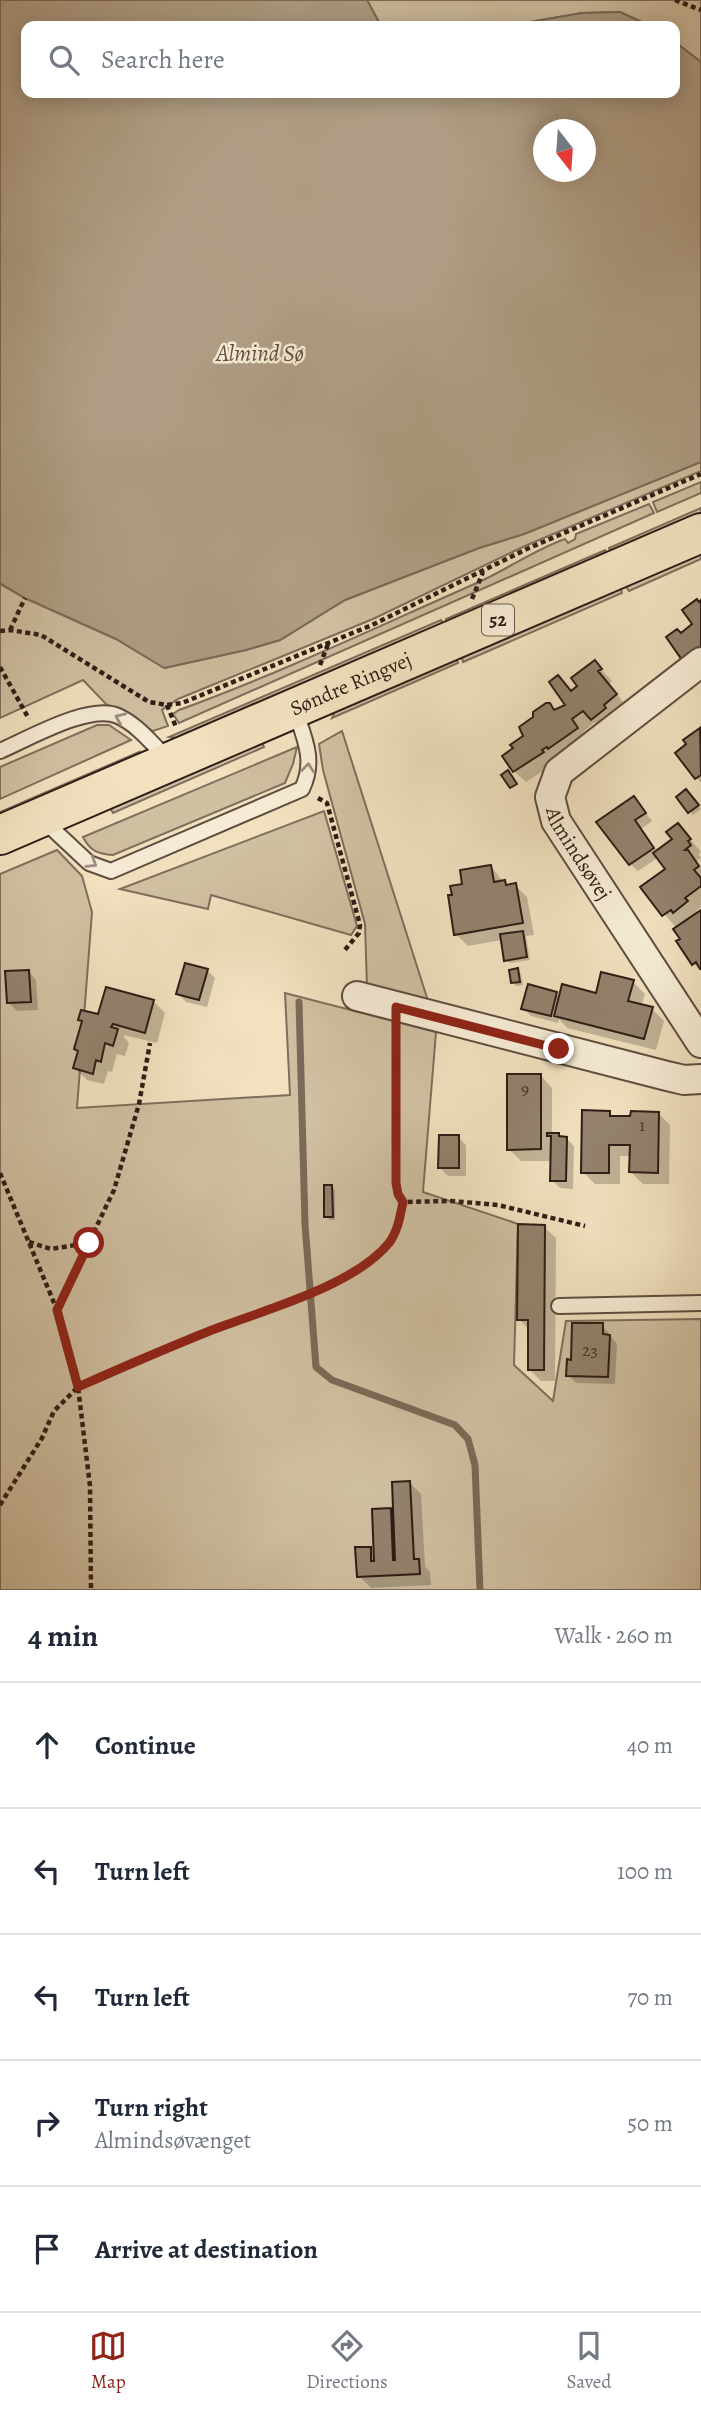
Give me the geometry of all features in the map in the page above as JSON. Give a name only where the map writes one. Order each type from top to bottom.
[{"type":"main road","name":"Søndre Ringvej","points":[[0,835],[41,818],[174,747],[294,708],[701,533]]},
{"type":"street","name":"Almindsøvej","points":[[699,668],[559,772],[550,797],[556,821],[701,1043]]},
{"type":"street","points":[[358,996],[667,1076],[684,1080],[701,1079]]},
{"type":"lane","points":[[41,818],[89,863],[111,871],[302,789],[309,776],[309,754],[294,708]]},
{"type":"lane","points":[[0,751],[100,712],[132,723],[174,747]]},
{"type":"lane","points":[[559,1306],[701,1304]]},
{"type":"path","points":[[675,0],[701,10]]},
{"type":"path","points":[[0,631],[41,635],[149,702],[167,705],[182,703],[372,625],[529,548],[701,474]]},
{"type":"path","points":[[470,605],[484,571]]},
{"type":"path","points":[[10,630],[25,598]]},
{"type":"path","points":[[317,672],[329,643]]},
{"type":"path","points":[[0,667],[38,734]]},
{"type":"path","points":[[167,705],[174,747]]},
{"type":"path","points":[[302,789],[327,803],[356,912],[359,933],[344,951]]},
{"type":"path","points":[[0,1505],[42,1438],[54,1411],[78,1387],[338,1281],[376,1255],[390,1241],[399,1224],[403,1202],[398,1194],[396,1174],[396,1007]]},
{"type":"path","points":[[57,1310],[114,1190],[139,1104],[150,1043]]},
{"type":"path","points":[[0,1173],[57,1310],[78,1387],[90,1486],[91,1590]]},
{"type":"path","points":[[403,1202],[498,1205],[585,1226]]},
{"type":"path","points":[[29,1242],[51,1249],[89,1243]]},
{"type":"shaded area","points":[[367,0],[701,0],[701,62],[680,46],[680,21],[639,21],[620,12],[582,13],[536,21],[378,21]]},
{"type":"shaded area","points":[[701,462],[701,471],[525,546],[373,619],[178,699],[162,710],[168,726],[153,731],[106,704],[83,680],[0,718],[0,584],[116,639],[165,668],[280,640],[345,600],[479,548],[524,534]]},
{"type":"shaded area","points":[[701,482],[701,493],[657,512],[653,502]]},
{"type":"shaded area","points":[[649,504],[654,513],[179,723],[173,714],[330,649],[479,582],[554,543],[565,539],[568,543],[575,539],[576,534]]},
{"type":"shaded area","points":[[701,508],[701,517],[613,556],[609,548]]},
{"type":"shaded area","points":[[605,550],[608,558],[448,625],[446,619]]},
{"type":"shaded area","points":[[701,550],[701,559],[629,591],[624,584]]},
{"type":"shaded area","points":[[620,585],[622,593],[463,662],[461,654]]},
{"type":"shaded area","points":[[441,620],[445,628],[186,739],[169,737]]},
{"type":"shaded area","points":[[455,656],[458,663],[332,718],[336,709]]},
{"type":"shaded area","points":[[97,725],[109,725],[131,740],[0,799],[0,767]]},
{"type":"shaded area","points":[[342,731],[429,1004],[367,988],[365,924],[323,770],[319,744]]},
{"type":"shaded area","points":[[261,741],[264,747],[113,813],[109,806]]},
{"type":"shaded area","points":[[297,747],[285,783],[113,855],[95,851],[83,837]]},
{"type":"shaded area","points":[[139,752],[135,760],[0,819],[0,812]]},
{"type":"shaded area","points":[[324,811],[357,926],[351,935],[211,895],[208,909],[120,889]]},
{"type":"shaded area","points":[[57,850],[82,876],[92,912],[77,1108],[290,1095],[285,993],[436,1032],[423,1192],[518,1224],[514,1365],[553,1401],[566,1321],[701,1319],[701,1590],[0,1590],[0,874]]},
{"type":"water","name":"Almind Sø","points":[[0,0],[367,0],[378,21],[21,21],[21,98],[680,98],[680,46],[701,62],[701,462],[524,534],[479,548],[345,600],[280,640],[164,668],[116,639],[25,598],[0,583]]},
{"type":"water","points":[[620,12],[639,21],[536,21],[582,13]]},
{"type":"building","points":[[697,599],[699,602],[701,600],[701,646],[682,660],[666,637],[677,629],[681,633],[692,624],[682,610]]},
{"type":"building","points":[[595,660],[602,669],[598,671],[617,694],[604,705],[606,708],[591,720],[583,711],[572,719],[578,728],[513,772],[502,756],[513,748],[510,745],[523,736],[519,727],[546,703],[550,703],[554,710],[565,705],[549,682],[558,675],[571,691],[577,686],[571,678]]},
{"type":"building","points":[[700,728],[701,775],[695,779],[675,753],[686,744],[683,740]]},
{"type":"building","points":[[508,770],[517,784],[510,788],[501,775]]},
{"type":"building","points":[[686,789],[699,805],[688,813],[676,797]]},
{"type":"building","points":[[634,796],[646,813],[635,820],[654,848],[629,865],[596,822]]},
{"type":"building","points":[[678,823],[691,839],[688,841],[691,845],[685,850],[688,850],[699,866],[694,870],[701,878],[701,886],[685,898],[688,901],[673,913],[671,910],[662,916],[640,887],[665,869],[653,853],[672,839],[666,832]]},
{"type":"building","points":[[491,865],[494,882],[505,880],[506,885],[516,883],[523,923],[454,935],[448,895],[452,895],[450,886],[462,884],[460,870]]},
{"type":"building","points":[[701,910],[700,969],[696,962],[692,965],[676,941],[680,939],[673,929]]},
{"type":"building","points":[[523,931],[527,957],[504,961],[500,934]]},
{"type":"building","points":[[185,963],[208,969],[199,1000],[176,994]]},
{"type":"building","points":[[518,968],[520,982],[511,983],[509,970]]},
{"type":"building","points":[[29,970],[31,1002],[7,1003],[5,971]]},
{"type":"building","points":[[601,972],[634,980],[628,1001],[653,1007],[644,1039],[554,1016],[562,984],[596,993]]},
{"type":"building","points":[[528,984],[557,992],[551,1016],[521,1009]]},
{"type":"building","points":[[106,987],[154,1000],[145,1033],[113,1024],[111,1027],[118,1029],[113,1046],[105,1043],[101,1062],[96,1060],[93,1074],[73,1068],[78,1051],[74,1049],[82,1021],[78,1020],[81,1010],[98,1014]]},
{"type":"building","points":[[507,1074],[541,1074],[541,1149],[507,1150]]},
{"type":"building","points":[[582,1110],[610,1111],[610,1116],[630,1116],[631,1111],[659,1112],[658,1173],[629,1172],[630,1145],[609,1145],[609,1173],[581,1173]]},
{"type":"building","points":[[547,1133],[559,1133],[559,1136],[567,1137],[566,1181],[550,1181],[551,1136],[547,1136]]},
{"type":"building","points":[[439,1135],[459,1135],[459,1168],[438,1168]]},
{"type":"building","points":[[324,1185],[332,1185],[333,1217],[324,1217]]},
{"type":"building","points":[[518,1224],[545,1225],[544,1370],[528,1370],[528,1320],[517,1320]]},
{"type":"building","points":[[572,1323],[603,1323],[603,1334],[610,1335],[608,1377],[566,1376],[567,1359],[571,1360]]},
{"type":"building","points":[[410,1481],[414,1559],[419,1559],[420,1574],[357,1577],[355,1547],[371,1547],[371,1561],[374,1561],[372,1509],[391,1508],[395,1560],[392,1482]]},
{"type":"waterway","points":[[299,1002],[305,1224],[316,1367],[332,1380],[455,1425],[468,1439],[475,1465],[480,1590]]},
{"type":"route","points":[[89,1243],[57,1310],[78,1387],[141,1359],[338,1281],[376,1255],[390,1241],[399,1224],[403,1202],[398,1194],[395,1165],[396,1007],[559,1049]]}]
